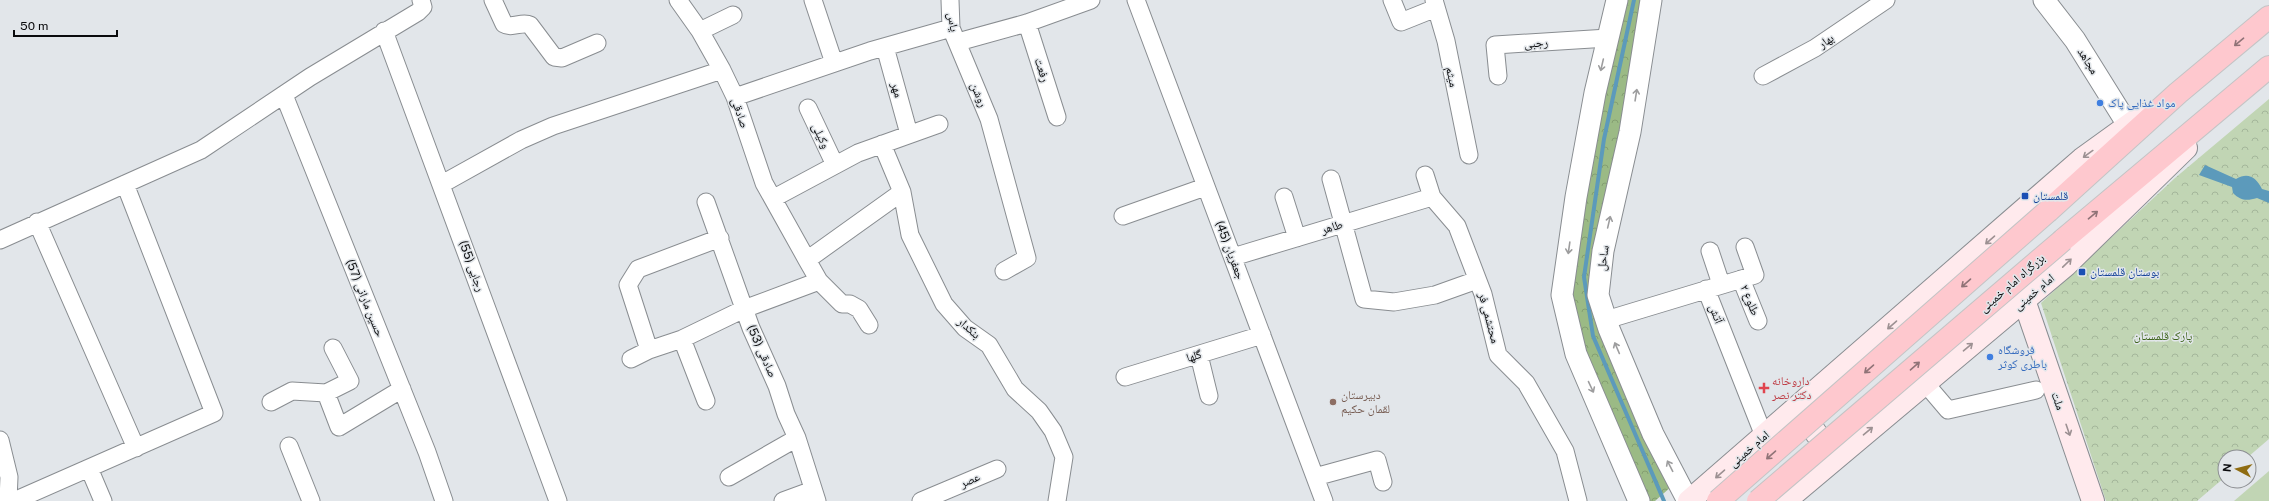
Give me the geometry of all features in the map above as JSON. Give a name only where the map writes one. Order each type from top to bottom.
[{"type":"highway","points":[[1718,501],[2048,211],[2178,93],[2269,17]]},
{"type":"highway","name":"بزرگراه امام خمینی","points":[[1758,501],[2063,240],[2269,67]]},
{"type":"main road","name":"امام خمینی","points":[[1785,501],[2066,265],[2269,67]]},
{"type":"main road","name":"امام خمینی","points":[[1689,501],[2082,159],[2128,125],[2178,93]]},
{"type":"main road","name":"ملت","points":[[2024,300],[2093,501]]},
{"type":"main road","points":[[1807,398],[1806,412],[1809,424],[1817,435],[1835,448],[1846,450]]},
{"type":"main road","points":[[1781,421],[1795,424],[1810,435],[1818,445],[1823,469]]},
{"type":"street","points":[[493,0],[504,24],[510,26],[527,23],[530,25],[554,58],[562,58],[597,42]]},
{"type":"street","name":"صادقی","points":[[678,0],[700,31],[722,70],[735,97],[764,183],[774,198],[819,281],[842,304],[850,304],[859,309],[869,325]]},
{"type":"street","points":[[813,0],[834,63]]},
{"type":"street","name":"یاس","points":[[950,0],[955,35]]},
{"type":"street","points":[[735,97],[885,47],[1027,23],[1091,0]]},
{"type":"street","name":"جعفریان (45)","points":[[1136,0],[1315,477],[1322,501]]},
{"type":"street","points":[[1392,0],[1401,22],[1435,4]]},
{"type":"street","points":[[1617,0],[1595,93],[1579,182],[1562,295],[1576,354],[1639,501]]},
{"type":"street","name":"ساحل","points":[[1651,0],[1630,132],[1603,251],[1598,295],[1606,320],[1653,434],[1689,501]]},
{"type":"street","name":"بهار","points":[[1763,76],[1816,48],[1886,0]]},
{"type":"street","name":"مجاهد","points":[[2044,0],[2075,40],[2128,125]]},
{"type":"street","points":[[0,240],[37,222],[202,150],[310,77],[384,31],[418,12],[427,2]]},
{"type":"street","name":"میثم","points":[[1435,4],[1446,41],[1468,155]]},
{"type":"street","points":[[700,31],[733,15]]},
{"type":"street","name":"رفعت","points":[[1027,23],[1057,117]]},
{"type":"street","name":"رجایی (55)","points":[[384,31],[442,184],[558,501]]},
{"type":"street","name":"روشن","points":[[955,35],[989,119],[1027,258],[1004,271]]},
{"type":"street","name":"رجبی","points":[[1498,76],[1495,45],[1608,38]]},
{"type":"street","name":"مهر","points":[[885,47],[909,134]]},
{"type":"street","points":[[442,184],[521,140],[553,126],[722,70]]},
{"type":"street","name":"حسین مارانی (57)","points":[[284,95],[427,452],[444,501]]},
{"type":"street","name":"وکیلی","points":[[808,108],[835,165]]},
{"type":"street","points":[[774,198],[835,165],[882,144],[939,124]]},
{"type":"street","name":"بنکدار","points":[[882,144],[902,192],[910,235],[944,304],[965,328],[988,345],[1015,389],[1039,411],[1054,431],[1064,456],[1058,501]]},
{"type":"street","points":[[1424,175],[1432,197]]},
{"type":"street","points":[[1331,179],[1364,299],[1394,302],[1435,295],[1478,280]]},
{"type":"street","points":[[14,501],[214,413],[125,184]]},
{"type":"street","points":[[1122,216],[1205,186]]},
{"type":"street","points":[[807,260],[902,192]]},
{"type":"street","points":[[1284,196],[1297,238]]},
{"type":"street","name":"طاهر","points":[[1232,257],[1432,197]]},
{"type":"street","name":"محتشمی فر","points":[[1432,197],[1457,226],[1478,280],[1498,355],[1526,382],[1565,451],[1578,501]]},
{"type":"street","name":"صادقی (53)","points":[[706,202],[720,238],[744,310],[797,438],[815,495]]},
{"type":"street","points":[[37,222],[136,448]]},
{"type":"street","points":[[649,350],[628,285],[638,268],[720,238]]},
{"type":"street","name":"طلوع ۲","points":[[1745,247],[1748,277],[1758,321]]},
{"type":"street","points":[[1710,251],[1714,287],[1748,277]]},
{"type":"street","points":[[631,359],[649,350],[682,339],[744,310],[819,281]]},
{"type":"street","name":"آتش","points":[[1606,320],[1714,287],[1764,436]]},
{"type":"street","name":"گلها","points":[[1125,378],[1262,335]]},
{"type":"street","points":[[682,339],[706,401]]},
{"type":"street","points":[[271,402],[292,391],[326,393],[350,382],[333,348]]},
{"type":"street","points":[[1199,354],[1209,396]]},
{"type":"street","points":[[1925,383],[1948,410],[2036,390]]},
{"type":"street","points":[[326,393],[339,427],[402,389]]},
{"type":"street","points":[[729,477],[797,438]]},
{"type":"street","points":[[0,440],[9,477],[8,501]]},
{"type":"street","points":[[289,446],[311,501]]},
{"type":"street","points":[[1315,477],[1377,460],[1383,482]]},
{"type":"street","points":[[89,468],[103,501]]},
{"type":"street","name":"عصر","points":[[921,501],[997,469]]},
{"type":"street","points":[[783,501],[815,495]]},
{"type":"green space","points":[[1624,0],[1644,0],[1594,286],[1672,486],[1655,501],[1647,501],[1583,354],[1569,295],[1573,255]]},
{"type":"green space","name":"پارک قلمستان","points":[[2269,99],[2269,439],[2257,449],[2217,449],[2217,484],[2197,501],[2106,501],[2041,303],[2175,178]]},
{"type":"green space","points":[[2269,471],[2269,501],[2234,501],[2248,489],[2257,489],[2257,481]]},
{"type":"water","points":[[2205,165],[2236,179],[2244,176],[2251,177],[2257,181],[2262,189],[2269,191],[2269,203],[2257,198],[2250,200],[2241,199],[2233,193],[2232,187],[2199,175]]},
{"type":"waterway","points":[[1634,0],[1604,139],[1584,277],[1593,336],[1664,501]]},
{"type":"place","name":"مواد غذایی پاک","points":[[2100,103]]},
{"type":"place","name":"قلمستان","points":[[2025,196]]},
{"type":"place","name":"بوستان قلمستان","points":[[2082,272]]},
{"type":"place","name":"فروشگاه باطری کوثر","points":[[1990,357]]},
{"type":"place","name":"داروخانه دکتر نصر","points":[[1764,388]]},
{"type":"place","name":"دبیرستان لقمان حکیم","points":[[1333,402]]}]
